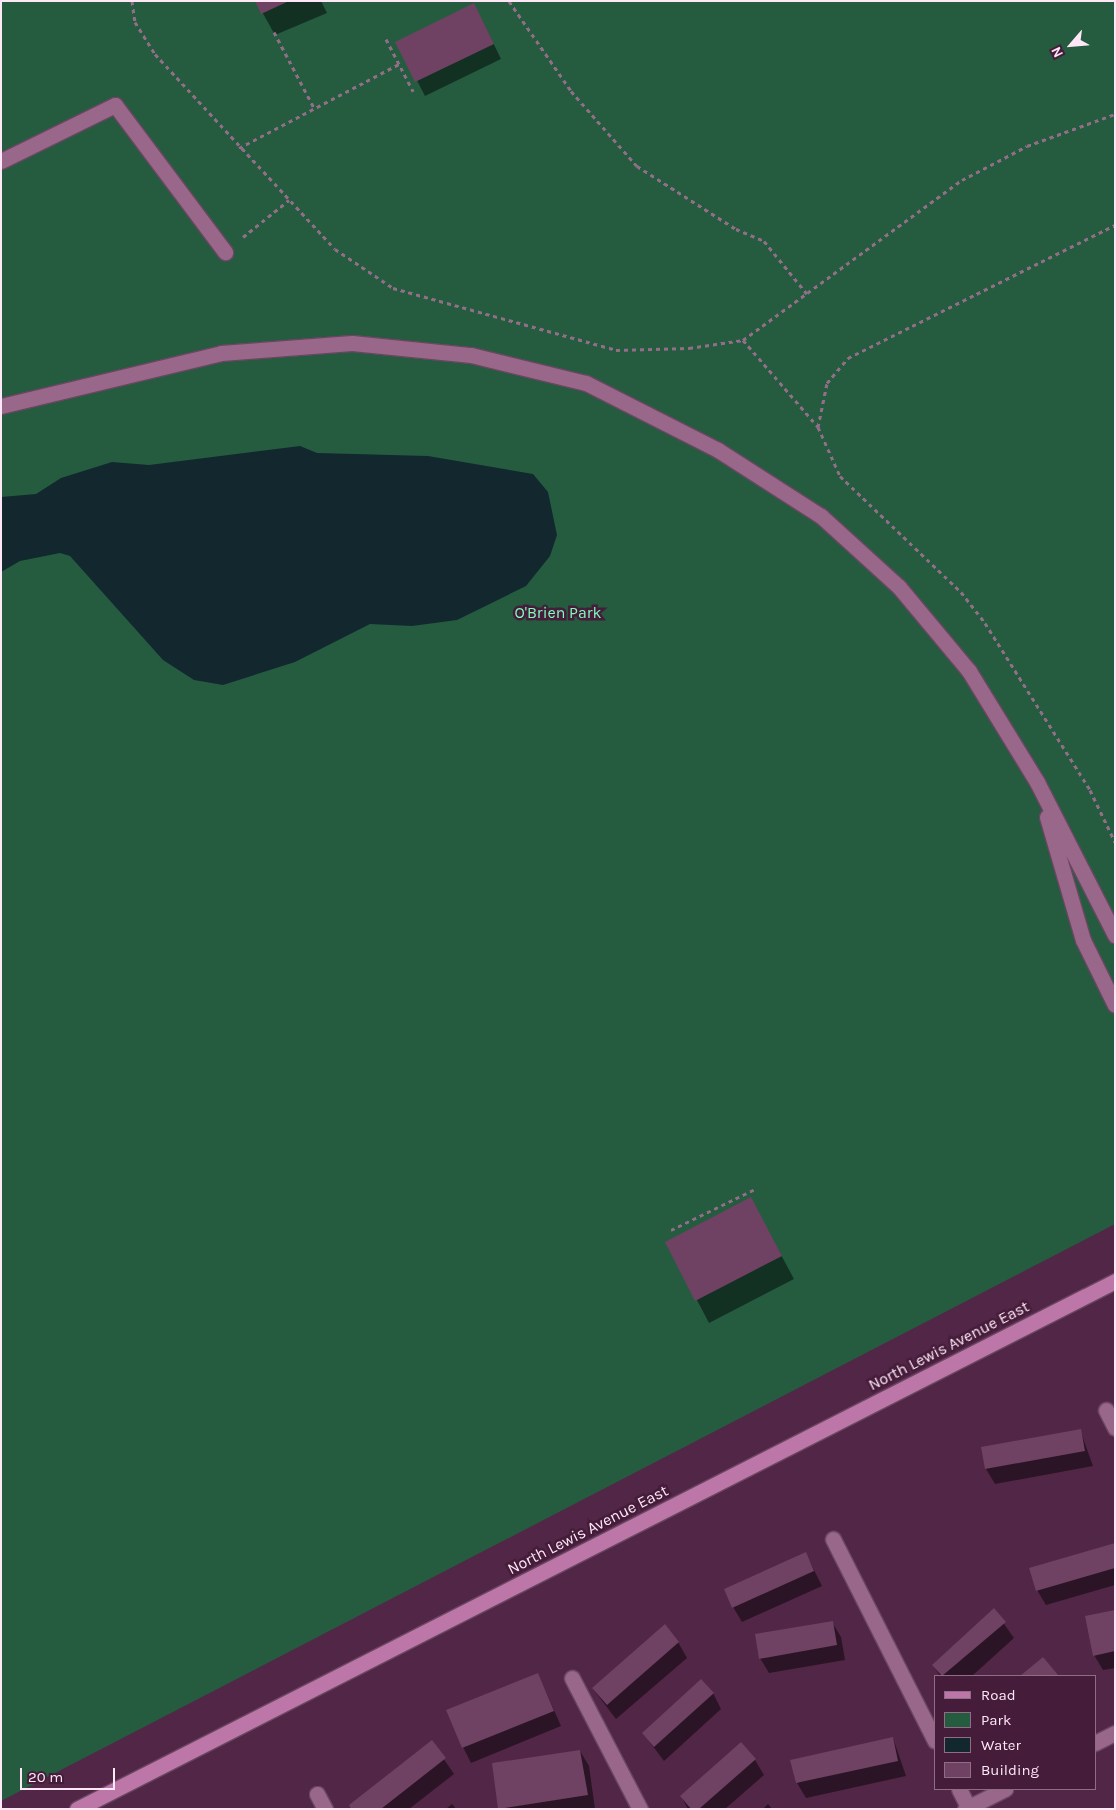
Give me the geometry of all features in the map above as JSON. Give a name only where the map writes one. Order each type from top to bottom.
[{"type":"main road","name":"North Lewis Avenue East","points":[[77,1809],[1115,1281]]},
{"type":"street","points":[[1,162],[115,105],[225,252]]},
{"type":"street","points":[[1,406],[221,353],[352,343],[471,355],[586,383],[718,450],[821,516],[899,587],[962,664],[1037,782],[1115,935]]},
{"type":"street","points":[[1037,782],[1083,940],[1115,1005]]},
{"type":"street","points":[[1106,1410],[1115,1428]]},
{"type":"street","points":[[833,1539],[934,1739]]},
{"type":"street","points":[[572,1678],[640,1809]]},
{"type":"street","points":[[1096,1742],[1115,1733]]},
{"type":"street","points":[[959,1790],[967,1808],[1003,1790]]},
{"type":"street","points":[[317,1794],[325,1809]]},
{"type":"path","points":[[132,1],[135,22],[155,54],[239,148],[335,249],[392,288],[616,350],[689,348],[743,340],[962,180],[1027,146],[1115,114]]},
{"type":"path","points":[[509,1],[571,91],[637,166],[736,229],[764,241],[807,294]]},
{"type":"path","points":[[274,32],[314,108]]},
{"type":"path","points":[[386,39],[413,91]]},
{"type":"path","points":[[239,148],[399,64]]},
{"type":"path","points":[[225,252],[289,200]]},
{"type":"path","points":[[818,427],[827,383],[848,358],[1115,225]]},
{"type":"path","points":[[743,340],[818,427],[840,476],[961,592],[985,623],[1090,790],[1115,842]]},
{"type":"path","points":[[672,1230],[755,1189]]},
{"type":"green space","name":"O'Brien Park","points":[[1,1],[1115,1],[1115,1224],[1,1801]]},
{"type":"water","points":[[300,446],[317,453],[428,456],[533,474],[548,492],[557,535],[550,556],[526,586],[457,620],[412,626],[370,624],[295,662],[223,685],[194,680],[163,660],[70,556],[60,553],[20,561],[1,572],[1,497],[36,494],[61,478],[112,462],[149,465]]},
{"type":"building","points":[[255,1],[289,1],[261,14]]},
{"type":"building","points":[[474,3],[494,44],[415,82],[395,42]]},
{"type":"building","points":[[751,1197],[782,1256],[695,1301],[665,1242]]},
{"type":"building","points":[[1081,1429],[1085,1451],[985,1469],[981,1447]]},
{"type":"building","points":[[1115,1543],[1115,1568],[1036,1591],[1029,1568]]},
{"type":"building","points":[[806,1552],[814,1571],[732,1608],[724,1589]]},
{"type":"building","points":[[994,1608],[1006,1622],[943,1675],[932,1665]]},
{"type":"building","points":[[1115,1610],[1115,1651],[1093,1656],[1085,1616]]},
{"type":"building","points":[[833,1621],[837,1645],[759,1659],[755,1634]]},
{"type":"building","points":[[665,1624],[679,1642],[607,1705],[592,1688]]},
{"type":"building","points":[[1043,1657],[1058,1675],[1021,1675]]},
{"type":"building","points":[[538,1673],[554,1711],[462,1748],[446,1710]]},
{"type":"building","points":[[701,1679],[714,1693],[654,1747],[642,1733]]},
{"type":"building","points":[[893,1737],[898,1761],[796,1783],[790,1760]]},
{"type":"building","points":[[432,1740],[446,1758],[381,1809],[351,1809],[349,1805]]},
{"type":"building","points":[[741,1742],[756,1759],[699,1809],[691,1809],[680,1796]]},
{"type":"building","points":[[580,1750],[588,1795],[498,1809],[492,1763]]}]
